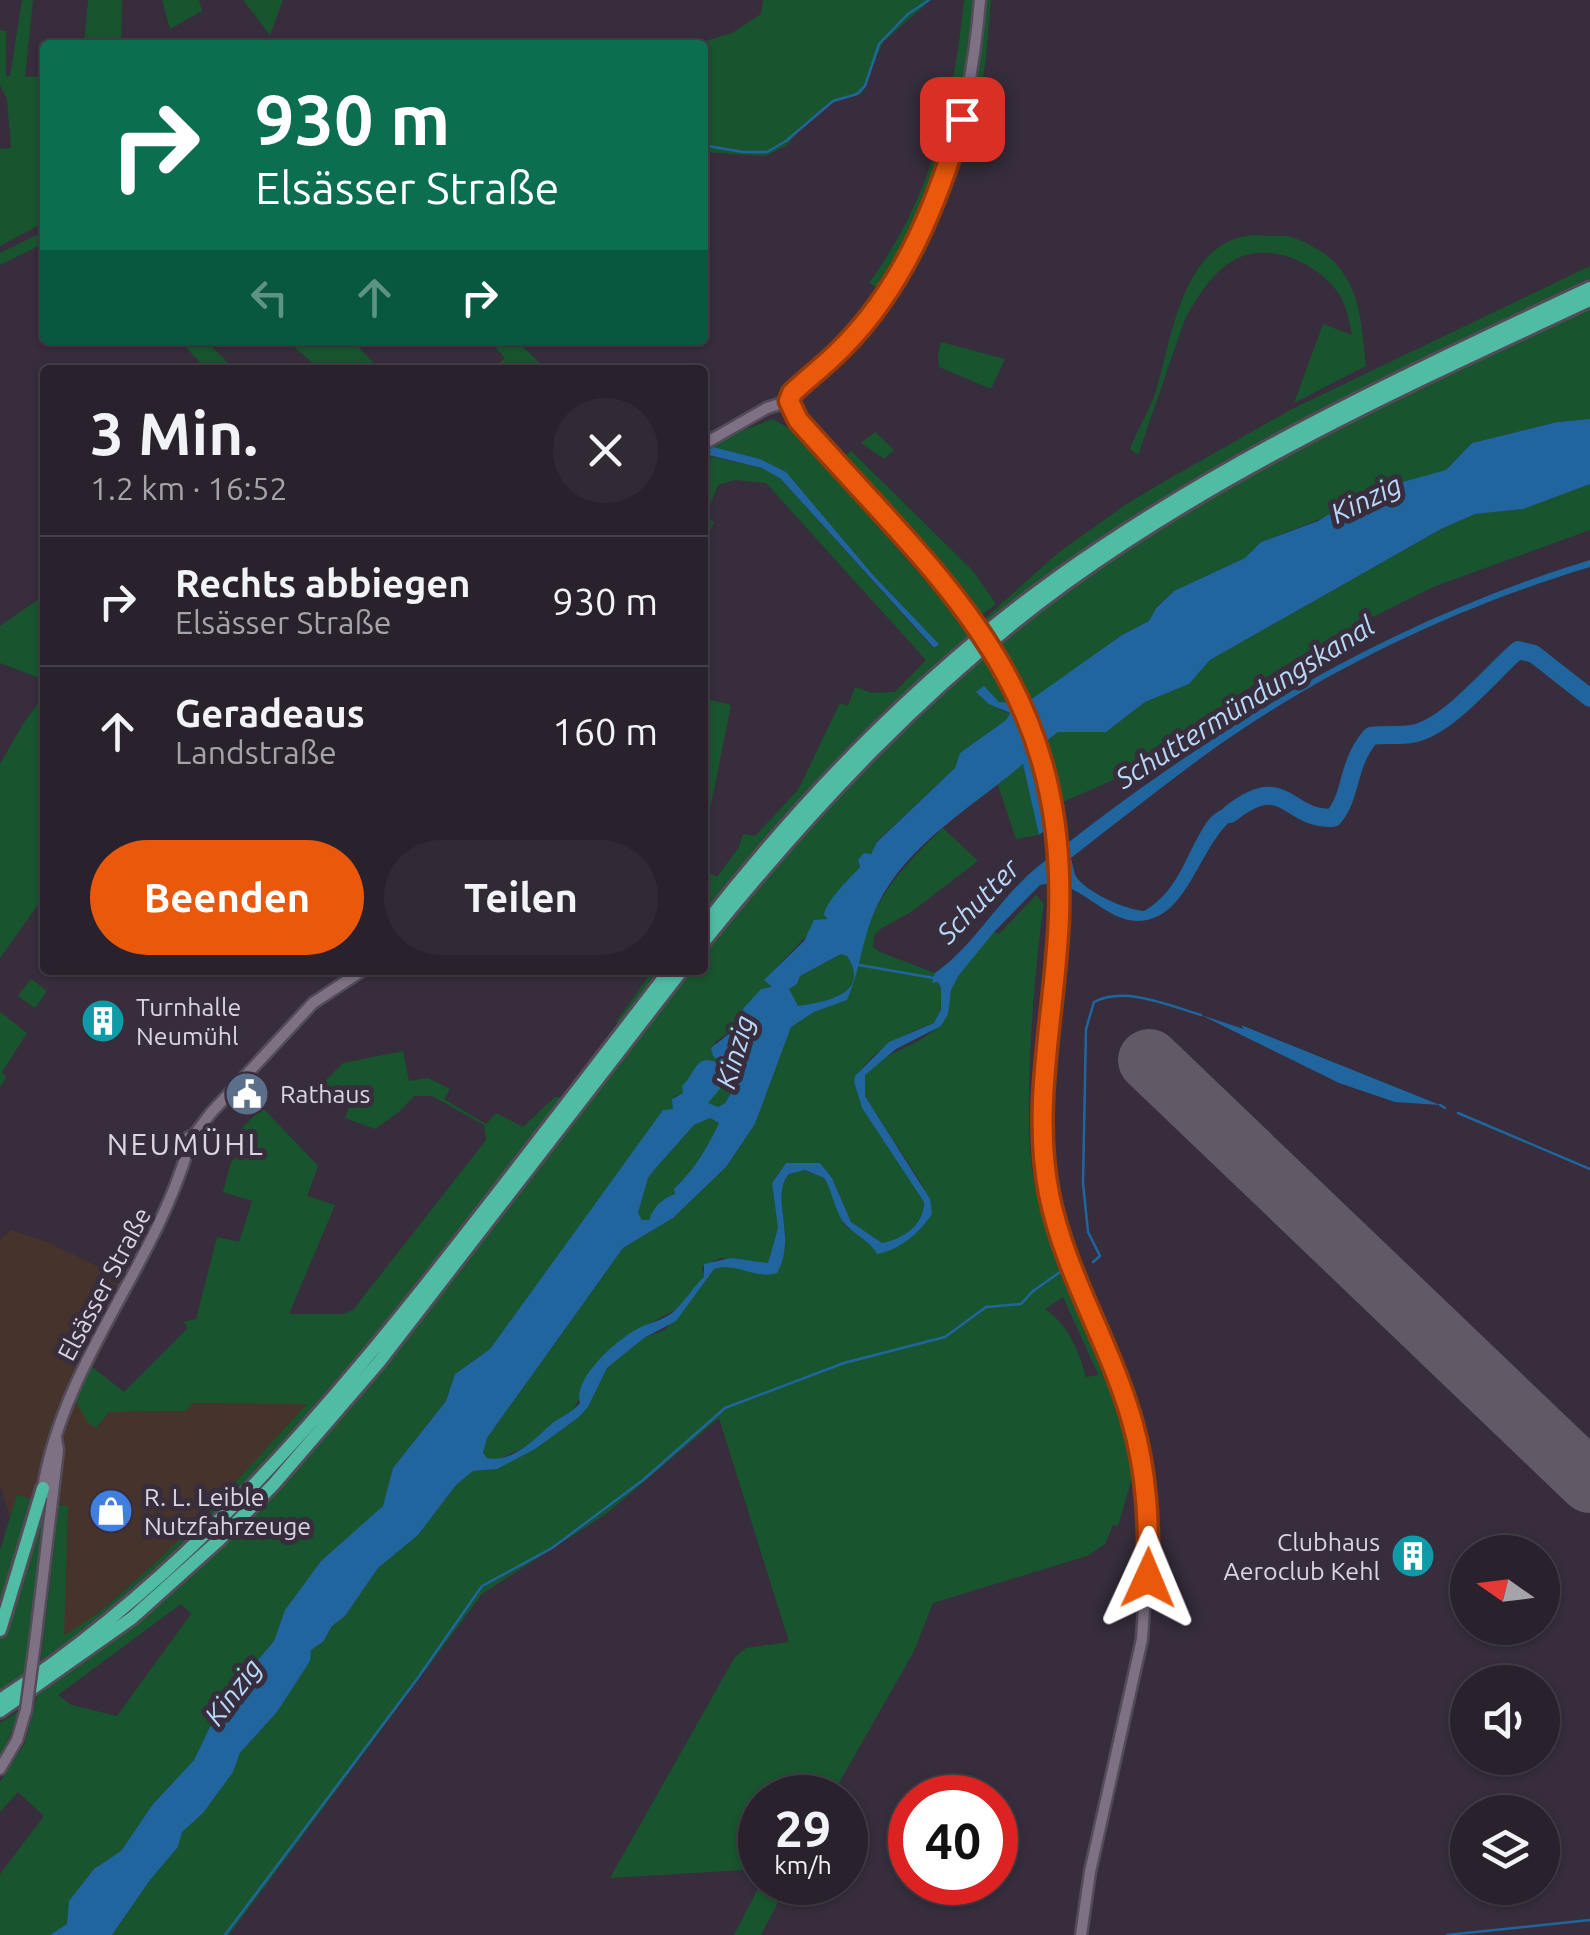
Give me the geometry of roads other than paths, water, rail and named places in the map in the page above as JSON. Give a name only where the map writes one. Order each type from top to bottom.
[{"type":"highway","points":[[708,921],[802,808],[904,704],[1057,578],[1171,502],[1259,450],[1362,396],[1590,288]]},
{"type":"highway","points":[[708,937],[774,856],[857,766],[982,650],[1066,584],[1177,508],[1265,458],[1369,404],[1590,300]]},
{"type":"highway","points":[[0,1700],[120,1613],[180,1561],[262,1478],[393,1328],[666,975]]},
{"type":"highway","points":[[0,1711],[132,1618],[219,1540],[283,1474],[379,1362],[678,975]]},
{"type":"highway","points":[[0,1630],[47,1491]]},
{"type":"street","points":[[980,0],[971,81],[962,119],[920,234],[886,295],[845,346],[792,393],[789,401],[798,420],[969,614],[1017,692],[1046,770],[1058,836],[1059,918],[1044,1100],[1048,1190],[1059,1239],[1132,1418],[1146,1479],[1149,1531],[1142,1639],[1080,1932]]},
{"type":"street","points":[[708,442],[767,408],[789,401]]},
{"type":"street","name":"Elsässer Straße","points":[[0,1769],[17,1740],[26,1710],[36,1635],[49,1448],[76,1381],[158,1224],[190,1144],[210,1114],[313,1003],[355,975]]},
{"type":"water","name":"Kinzig","points":[[1590,419],[1590,484],[1523,509],[1475,514],[1441,529],[1210,660],[1189,684],[1145,702],[1106,732],[1058,732],[1032,753],[1048,828],[1039,835],[1023,764],[943,827],[906,862],[878,904],[868,928],[856,976],[847,1000],[814,1012],[791,1027],[755,1124],[726,1167],[673,1218],[623,1248],[487,1438],[483,1453],[487,1458],[505,1457],[521,1450],[576,1407],[590,1370],[633,1331],[672,1313],[704,1277],[704,1264],[731,1258],[768,1263],[778,1228],[772,1183],[786,1163],[820,1163],[832,1178],[851,1222],[882,1243],[905,1234],[916,1224],[924,1202],[862,1108],[855,1076],[889,1042],[934,1023],[941,1009],[941,988],[938,982],[932,983],[935,973],[962,950],[1035,869],[1163,773],[1298,688],[1440,616],[1590,560],[1590,567],[1489,602],[1390,645],[1295,696],[1205,755],[1071,858],[1075,875],[1087,888],[1117,904],[1144,911],[1174,882],[1210,818],[1247,797],[1249,808],[1219,834],[1176,902],[1163,913],[1132,921],[1068,888],[1040,885],[959,975],[941,1026],[896,1049],[865,1075],[865,1096],[930,1199],[932,1214],[921,1228],[901,1245],[877,1254],[844,1222],[824,1178],[805,1170],[789,1174],[782,1194],[785,1246],[777,1273],[714,1269],[676,1321],[644,1338],[607,1368],[579,1417],[535,1449],[497,1469],[473,1471],[456,1485],[418,1535],[378,1568],[345,1616],[311,1650],[310,1661],[277,1712],[240,1753],[233,1772],[203,1813],[182,1832],[178,1847],[112,1935],[50,1935],[67,1924],[69,1901],[94,1869],[121,1851],[153,1804],[194,1760],[221,1704],[274,1641],[285,1610],[321,1561],[383,1506],[393,1468],[446,1401],[455,1374],[490,1349],[663,1110],[673,1109],[672,1099],[683,1093],[682,1086],[696,1066],[707,1060],[722,1063],[713,1056],[711,1048],[735,1029],[724,1084],[708,1103],[718,1107],[725,1103],[736,1085],[745,1023],[743,1009],[761,989],[772,987],[764,980],[804,941],[814,920],[828,919],[824,915],[829,904],[860,867],[858,860],[864,853],[871,854],[877,842],[955,768],[960,753],[1006,720],[1010,713],[989,704],[976,692],[984,686],[999,702],[1026,703],[1122,635],[1149,621],[1174,591],[1245,558],[1261,542],[1318,521],[1366,492],[1446,470],[1472,443],[1557,422]],"holes":[[[841,954],[847,956],[853,969],[854,980],[849,988],[832,999],[798,1006],[789,989],[800,976]],[[710,1118],[719,1123],[700,1157],[674,1189],[675,1194],[659,1204],[649,1220],[642,1220],[638,1213],[648,1178],[694,1125]]]},
{"type":"water","points":[[713,447],[760,459],[786,472],[873,575],[939,644],[934,648],[781,479],[762,468],[708,455]]},
{"type":"water","points":[[1201,1015],[1244,1029],[1241,1025],[1440,1105],[1395,1102],[1339,1083]]},
{"type":"waterway","points":[[708,146],[767,152],[786,141],[833,101],[857,94],[865,86],[879,44],[908,14],[929,0]]},
{"type":"waterway","name":"Schutter","points":[[1230,814],[1263,796],[1275,796],[1317,817],[1333,818],[1344,799],[1357,757],[1371,736],[1411,734],[1439,722],[1518,650],[1534,654],[1590,698]]},
{"type":"waterway","points":[[859,965],[934,978]]},
{"type":"waterway","points":[[1093,1262],[1100,1256],[1088,1232],[1083,1183],[1086,1029],[1094,1002],[1133,996],[1201,1015]]},
{"type":"waterway","points":[[1440,1105],[1445,1108]]},
{"type":"waterway","points":[[1458,1113],[1590,1169]]},
{"type":"waterway","points":[[225,1935],[482,1586],[552,1548],[643,1480],[725,1408],[844,1363],[945,1337],[986,1307],[1021,1304],[1060,1272]]},
{"type":"waterway","points":[[1447,1935],[1590,1920]]},
{"type":"place","name":"Turnhalle Neumühl","points":[[103,1021]]},
{"type":"place","name":"Rathaus","points":[[247,1094]]},
{"type":"place","name":"R. L. Leible Nutzfahrzeuge","points":[[111,1511]]},
{"type":"place","name":"Clubhaus Aeroclub Kehl","points":[[1413,1556]]},
{"type":"district","name":"NEUMÜHL","points":[[186,1145]]},
{"type":"water label","name":"Schuttermündungskanal","points":[[1245,702]]}]
